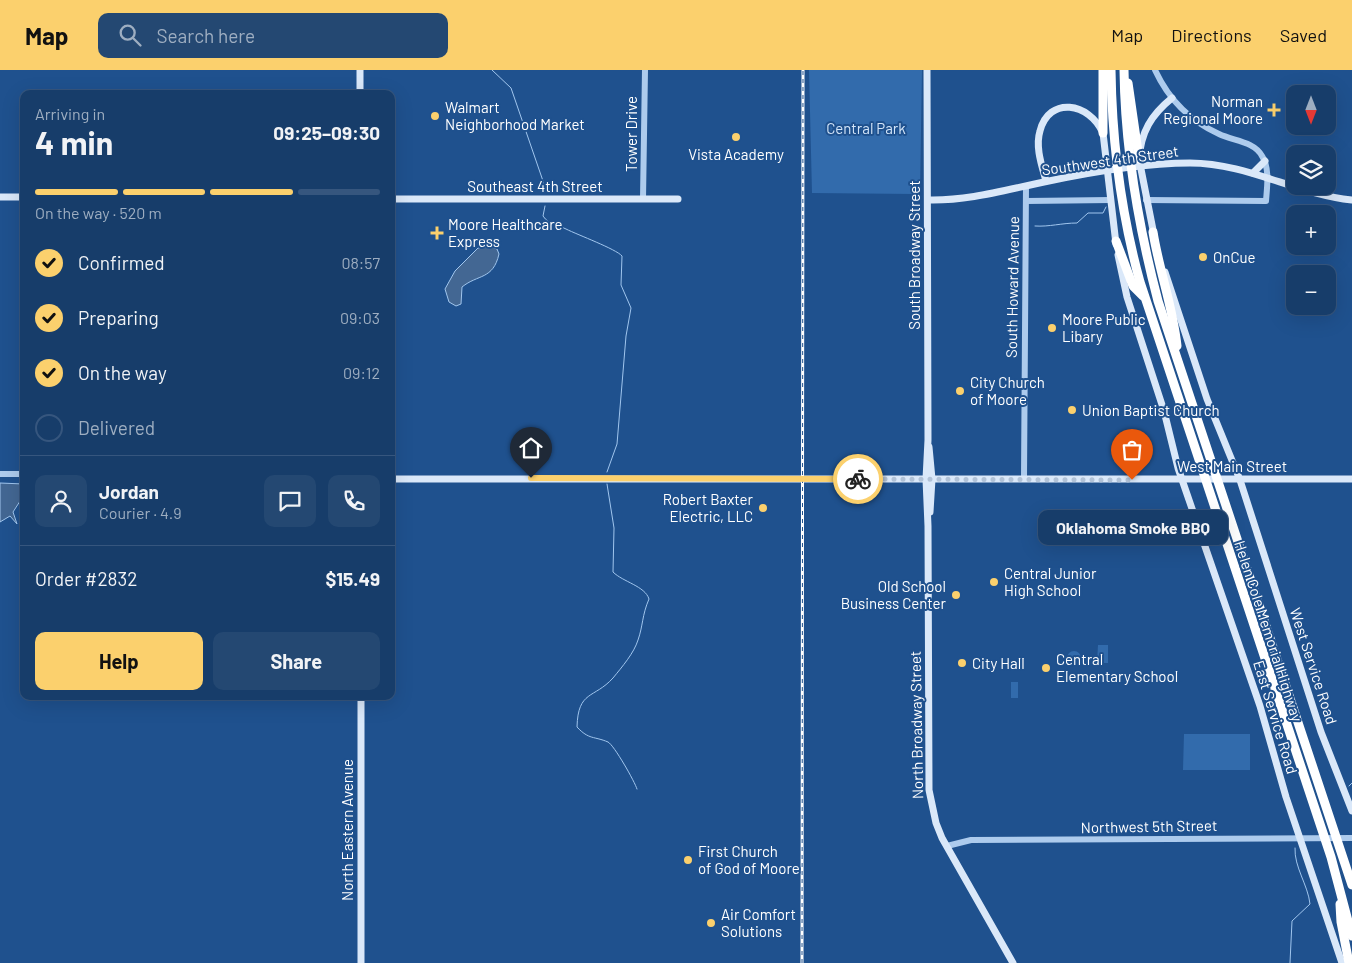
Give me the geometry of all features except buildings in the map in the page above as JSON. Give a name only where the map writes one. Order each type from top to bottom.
[{"type":"highway","points":[[1103,70],[1103,133]]},
{"type":"highway","name":"Helen Cole Memorial Highway","points":[[1112,70],[1114,134],[1121,197],[1144,298],[1318,820],[1352,936]]},
{"type":"highway","points":[[1125,70],[1132,98],[1139,160]]},
{"type":"highway","name":"Helen Cole Memorial Highway","points":[[1125,70],[1129,154],[1137,213],[1158,301],[1343,853],[1352,885]]},
{"type":"highway","points":[[1153,232],[1157,260],[1175,326],[1178,363]]},
{"type":"highway","points":[[1116,241],[1133,286],[1144,298]]},
{"type":"highway","points":[[1339,887],[1341,922],[1349,963]]},
{"type":"main road","points":[[360,70],[360,90]]},
{"type":"main road","name":"South Broadway Street","points":[[927,70],[929,479]]},
{"type":"main road","points":[[1139,160],[1142,139],[1147,126],[1157,111],[1172,98]]},
{"type":"main road","points":[[1046,182],[1038,141],[1040,129],[1049,116],[1061,109],[1081,109],[1095,118],[1103,133]]},
{"type":"main road","name":"East Service Road","points":[[1103,133],[1116,241],[1127,297],[1164,411],[1182,480],[1260,706],[1300,837],[1342,963]]},
{"type":"main road","name":"West Service Road","points":[[1139,160],[1153,232],[1207,399],[1240,480],[1263,557],[1321,732],[1352,811]]},
{"type":"main road","points":[[1253,173],[1265,161]]},
{"type":"main road","name":"Southwest 4th Street","points":[[928,200],[966,199],[1096,173],[1154,166],[1203,164],[1253,173],[1312,192],[1352,200]]},
{"type":"main road","points":[[0,197],[20,197]]},
{"type":"main road","name":"Southeast 4th Street","points":[[395,199],[678,199]]},
{"type":"main road","name":"West Main Street","points":[[395,479],[1352,479]]},
{"type":"main road","name":"North Broadway Street","points":[[929,479],[928,783],[936,823],[1013,963]]},
{"type":"main road","name":"North Eastern Avenue","points":[[361,700],[361,963]]},
{"type":"street","name":"Tower Drive","points":[[643,199],[645,70]]},
{"type":"street","points":[[1146,200],[1266,201],[1267,177],[1265,161],[1254,147],[1208,129],[1172,98],[1155,70]]},
{"type":"street","name":"South Howard Avenue","points":[[1024,479],[1026,186]]},
{"type":"street","points":[[1026,201],[1111,200]]},
{"type":"street","points":[[0,474],[20,474]]},
{"type":"street","name":"Northwest 5th Street","points":[[947,846],[971,840],[1352,838]]},
{"type":"green space","name":"Central Park","points":[[809,70],[922,70],[920,191],[915,194],[812,193]]},
{"type":"green space","points":[[1098,645],[1108,645],[1108,663],[1097,663]]},
{"type":"green space","points":[[1071,651],[1077,651],[1081,658],[1077,665],[1071,665],[1067,661],[1067,655]]},
{"type":"green space","points":[[1011,682],[1018,682],[1018,698],[1011,698]]},
{"type":"green space","points":[[1184,734],[1250,734],[1250,770],[1183,770]]},
{"type":"shaded area","points":[[492,247],[497,249],[499,254],[493,268],[462,287],[461,304],[456,306],[449,302],[445,289],[455,271],[478,248]]},
{"type":"shaded area","points":[[0,483],[20,484],[20,501],[13,512],[17,524],[10,516],[0,522]]},
{"type":"waterway","points":[[492,70],[511,88],[543,181],[544,191]]},
{"type":"waterway","points":[[545,206],[543,216],[548,221],[605,246],[622,256],[621,285],[631,308],[626,336],[617,444],[607,472]]},
{"type":"waterway","points":[[1035,226],[1077,223],[1088,213],[1103,213],[1106,207]]},
{"type":"waterway","points":[[607,484],[614,528],[613,572],[638,587],[649,599],[640,635],[634,650],[613,678],[584,701],[580,707],[577,727],[588,736],[608,742],[611,745],[624,764],[637,789]]},
{"type":"waterway","points":[[1349,786],[1352,783]]},
{"type":"waterway","points":[[1290,963],[1292,921],[1310,904],[1295,855],[1295,848]]},
{"type":"railway","points":[[802,963],[803,70]]},
{"type":"way so far","points":[[858,479],[1132,480]]},
{"type":"place","name":"Norman Regional Moore","points":[[1274,110]]},
{"type":"place","name":"Walmart Neighborhood Market","points":[[435,116]]},
{"type":"place","name":"Vista Academy","points":[[736,137]]},
{"type":"place","name":"Moore Healthcare Express","points":[[437,233]]},
{"type":"place","name":"OnCue","points":[[1203,257]]},
{"type":"place","name":"Moore Public Libary","points":[[1052,328]]},
{"type":"place","name":"City Church of Moore","points":[[960,391]]},
{"type":"place","name":"Union Baptist Church","points":[[1072,410]]},
{"type":"place","name":"Oklahoma Smoke BBQ","points":[[1132,480]]},
{"type":"place","name":"Robert Baxter Electric, LLC","points":[[763,508]]},
{"type":"place","name":"Central Junior High School","points":[[994,582]]},
{"type":"place","name":"Old School Business Center","points":[[956,595]]},
{"type":"place","name":"City Hall","points":[[962,663]]},
{"type":"place","name":"Central Elementary School","points":[[1046,668]]},
{"type":"place","name":"First Church of God of Moore","points":[[688,860]]},
{"type":"place","name":"Air Comfort Solutions","points":[[711,923]]},
{"type":"route","points":[[531,478],[858,479]]}]
